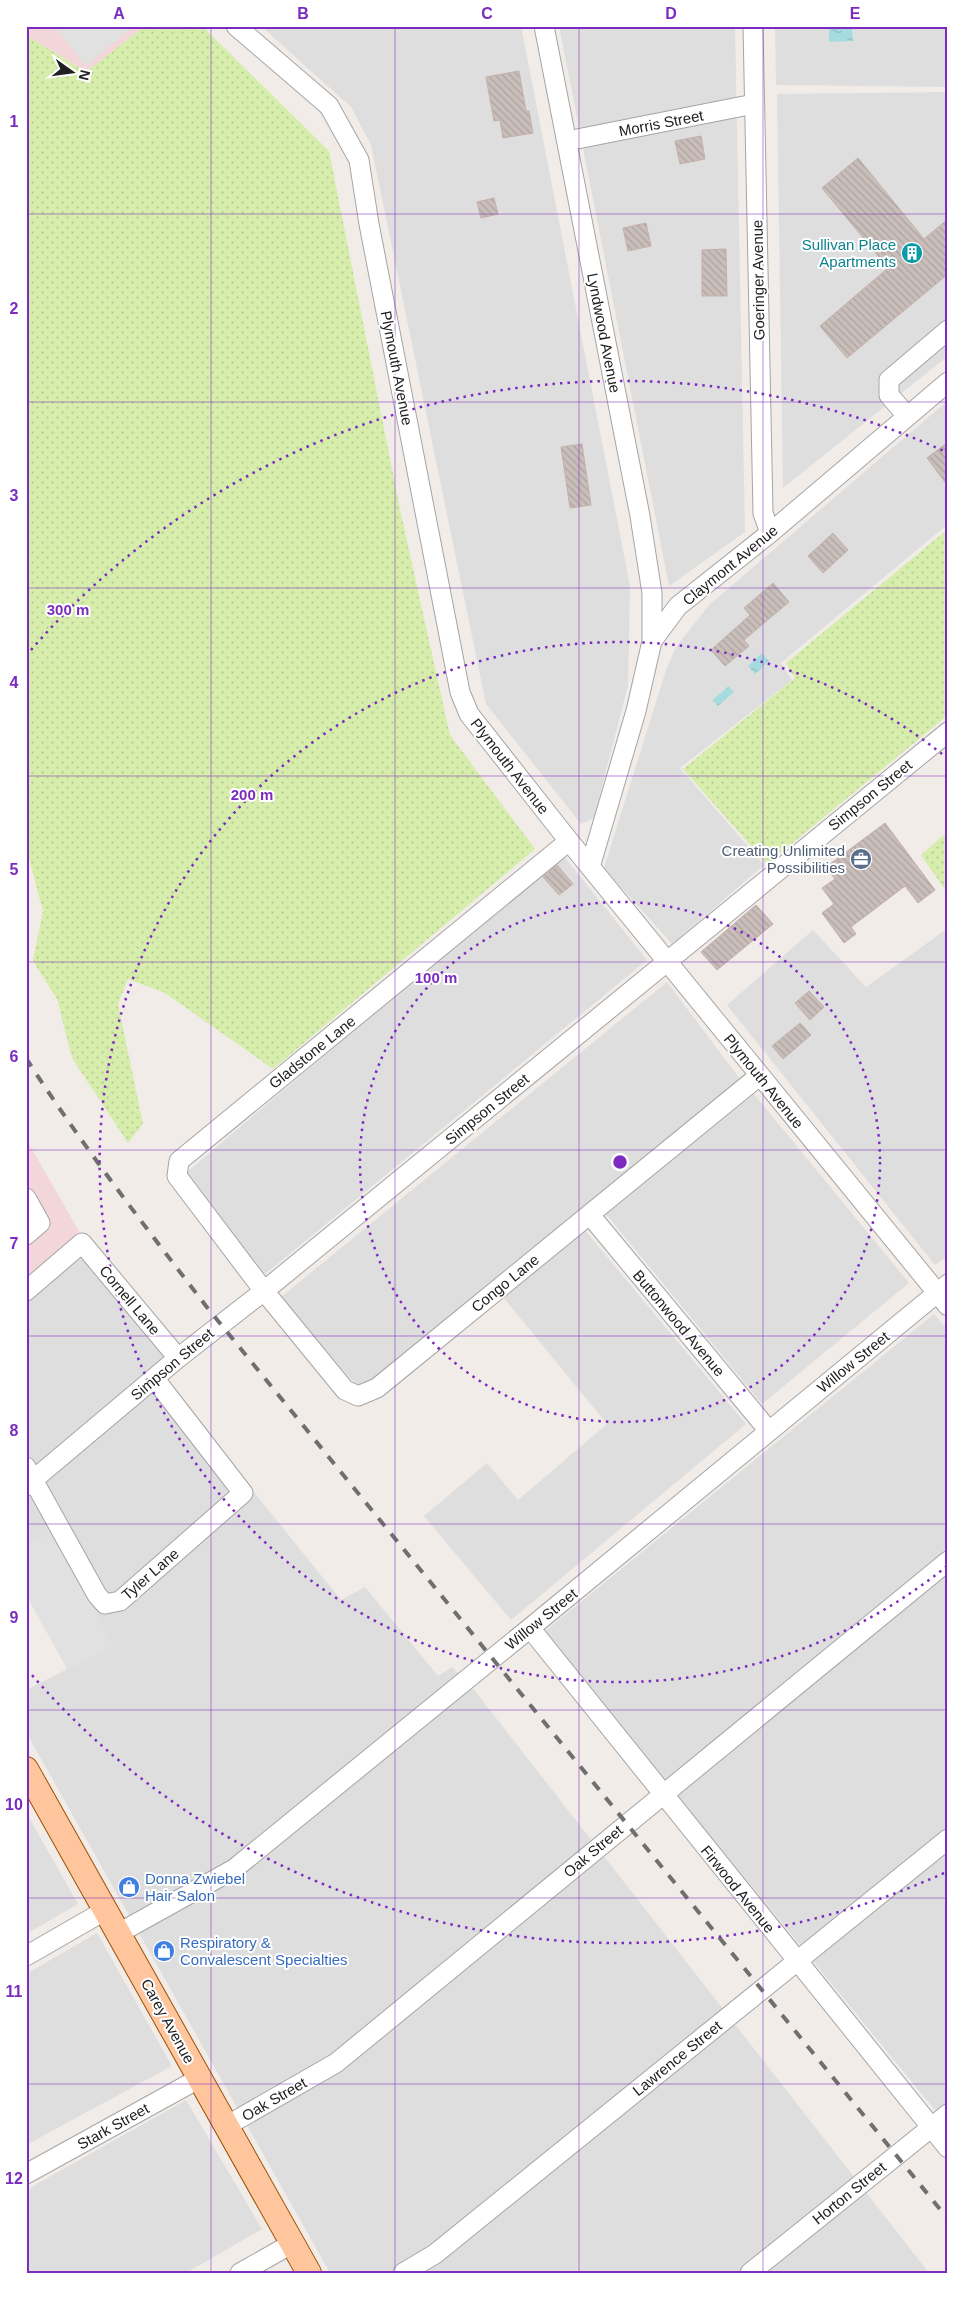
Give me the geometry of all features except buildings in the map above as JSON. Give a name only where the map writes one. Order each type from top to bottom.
[{"type":"main road","name":"Carey Avenue","points":[[26,1769],[228,2125],[309,2273]]},
{"type":"street","name":"Plymouth Avenue","points":[[236,26],[329,106],[358,160],[368,224],[460,692],[469,714],[759,1076],[944,1294]]},
{"type":"street","name":"Lyndwood Avenue","points":[[544,26],[640,516],[652,592],[652,641]]},
{"type":"street","name":"Goeringer Avenue","points":[[753,26],[763,513],[770,533]]},
{"type":"street","name":"Morris Street","points":[[567,141],[754,104]]},
{"type":"street","points":[[907,416],[889,394],[889,380],[948,330]]},
{"type":"street","name":"Claymont Avenue","points":[[590,867],[636,711],[652,641],[678,606],[770,533],[948,382]]},
{"type":"street","name":"Simpson Street","points":[[29,1478],[264,1291],[948,732]]},
{"type":"street","name":"Gladstone Lane","points":[[264,1291],[177,1176],[179,1162],[569,841]]},
{"type":"street","name":"Congo Lane","points":[[264,1291],[345,1390],[358,1396],[376,1388],[759,1076]]},
{"type":"street","points":[[26,1198],[40,1223],[26,1235]]},
{"type":"street","name":"Buttonwood Avenue","points":[[590,1214],[769,1431]]},
{"type":"street","name":"Cornell Lane","points":[[26,1291],[82,1243],[178,1358]]},
{"type":"street","name":"Willow Street","points":[[119,1933],[234,1869],[769,1431],[944,1294]]},
{"type":"street","name":"Tyler Lane","points":[[29,1478],[97,1595],[105,1604],[120,1601],[244,1492],[154,1378]]},
{"type":"street","name":"Oak Street","points":[[228,2125],[336,2063],[661,1794],[948,1561]]},
{"type":"street","name":"Firwood Avenue","points":[[530,1628],[661,1794],[948,2148]]},
{"type":"street","name":"Lawrence Street","points":[[403,2273],[435,2254],[948,1838]]},
{"type":"street","points":[[26,1956],[106,1910]]},
{"type":"street","name":"Stark Street","points":[[26,2174],[200,2078]]},
{"type":"street","name":"Horton Street","points":[[750,2273],[948,2114]]},
{"type":"street","points":[[240,2273],[292,2243]]},
{"type":"shaded area","points":[[26,26],[145,26],[86,72],[26,35]]},
{"type":"shaded area","points":[[54,26],[134,26],[86,66]]},
{"type":"shaded area","points":[[261,26],[521,26],[630,586],[628,685],[594,818],[581,824],[486,704],[371,145],[351,107]]},
{"type":"shaded area","points":[[559,26],[735,26],[745,532],[669,586]]},
{"type":"shaded area","points":[[775,26],[948,26],[948,87],[776,85]]},
{"type":"shaded area","points":[[948,92],[948,356],[783,488],[777,94]]},
{"type":"shaded area","points":[[945,403],[948,407],[948,524],[781,663],[792,680],[680,768],[764,865],[672,944],[604,868],[666,670],[676,647],[709,605]]},
{"type":"shaded area","points":[[562,854],[647,960],[264,1275],[186,1173]]},
{"type":"shaded area","points":[[948,928],[948,1256],[935,1265],[727,1005],[813,930],[866,987]]},
{"type":"shaded area","points":[[667,982],[740,1079],[373,1384],[361,1391],[281,1297]]},
{"type":"shaded area","points":[[754,1094],[909,1283],[762,1404],[606,1214]]},
{"type":"shaded area","points":[[26,1139],[80,1233],[26,1278]]},
{"type":"shaded area","points":[[583,1228],[746,1424],[511,1620],[424,1516],[487,1463],[518,1500],[607,1424],[502,1296]]},
{"type":"shaded area","points":[[82,1236],[190,1362],[165,1382],[341,1600],[365,1587],[438,1676],[452,1667],[475,1691],[929,2273],[330,2273],[26,1732],[26,1690],[112,1646],[53,1533],[26,1546],[26,1282]]},
{"type":"shaded area","points":[[934,1314],[948,1330],[948,2126],[544,1632]]},
{"type":"shaded area","points":[[53,1533],[112,1646],[67,1669],[29,1600],[26,1601],[26,1546]]},
{"type":"shaded area","points":[[26,1812],[78,1904],[26,1934]]},
{"type":"shaded area","points":[[97,1933],[172,2066],[26,2145],[26,1974]]},
{"type":"shaded area","points":[[186,2100],[262,2229],[186,2273],[26,2273],[26,2190]]},
{"type":"green space","points":[[145,26],[202,26],[329,151],[401,514],[450,735],[535,849],[273,1069],[165,993],[128,979],[118,1004],[143,1124],[128,1143],[72,1058],[57,999],[33,961],[43,911],[26,847],[26,35],[86,72]]},
{"type":"green space","points":[[948,529],[948,715],[767,864],[683,769],[795,678],[786,663]]},
{"type":"green space","points":[[948,831],[948,894],[921,855]]},
{"type":"water","points":[[829,29],[852,29],[853,41],[829,42]]},
{"type":"water","points":[[762,653],[769,661],[755,674],[748,666]]},
{"type":"water","points":[[729,686],[734,692],[718,706],[712,700]]},
{"type":"railway","points":[[26,1058],[91,1153],[206,1306],[948,2219]]},
{"type":"place","name":"Sullivan Place Apartments","points":[[912,253]]},
{"type":"place","name":"Creating Unlimited Possibilities","points":[[861,859]]},
{"type":"place","name":"Donna Zwiebel Hair Salon","points":[[129,1887]]},
{"type":"place","name":"Respiratory & Convalescent Specialties","points":[[164,1951]]}]
